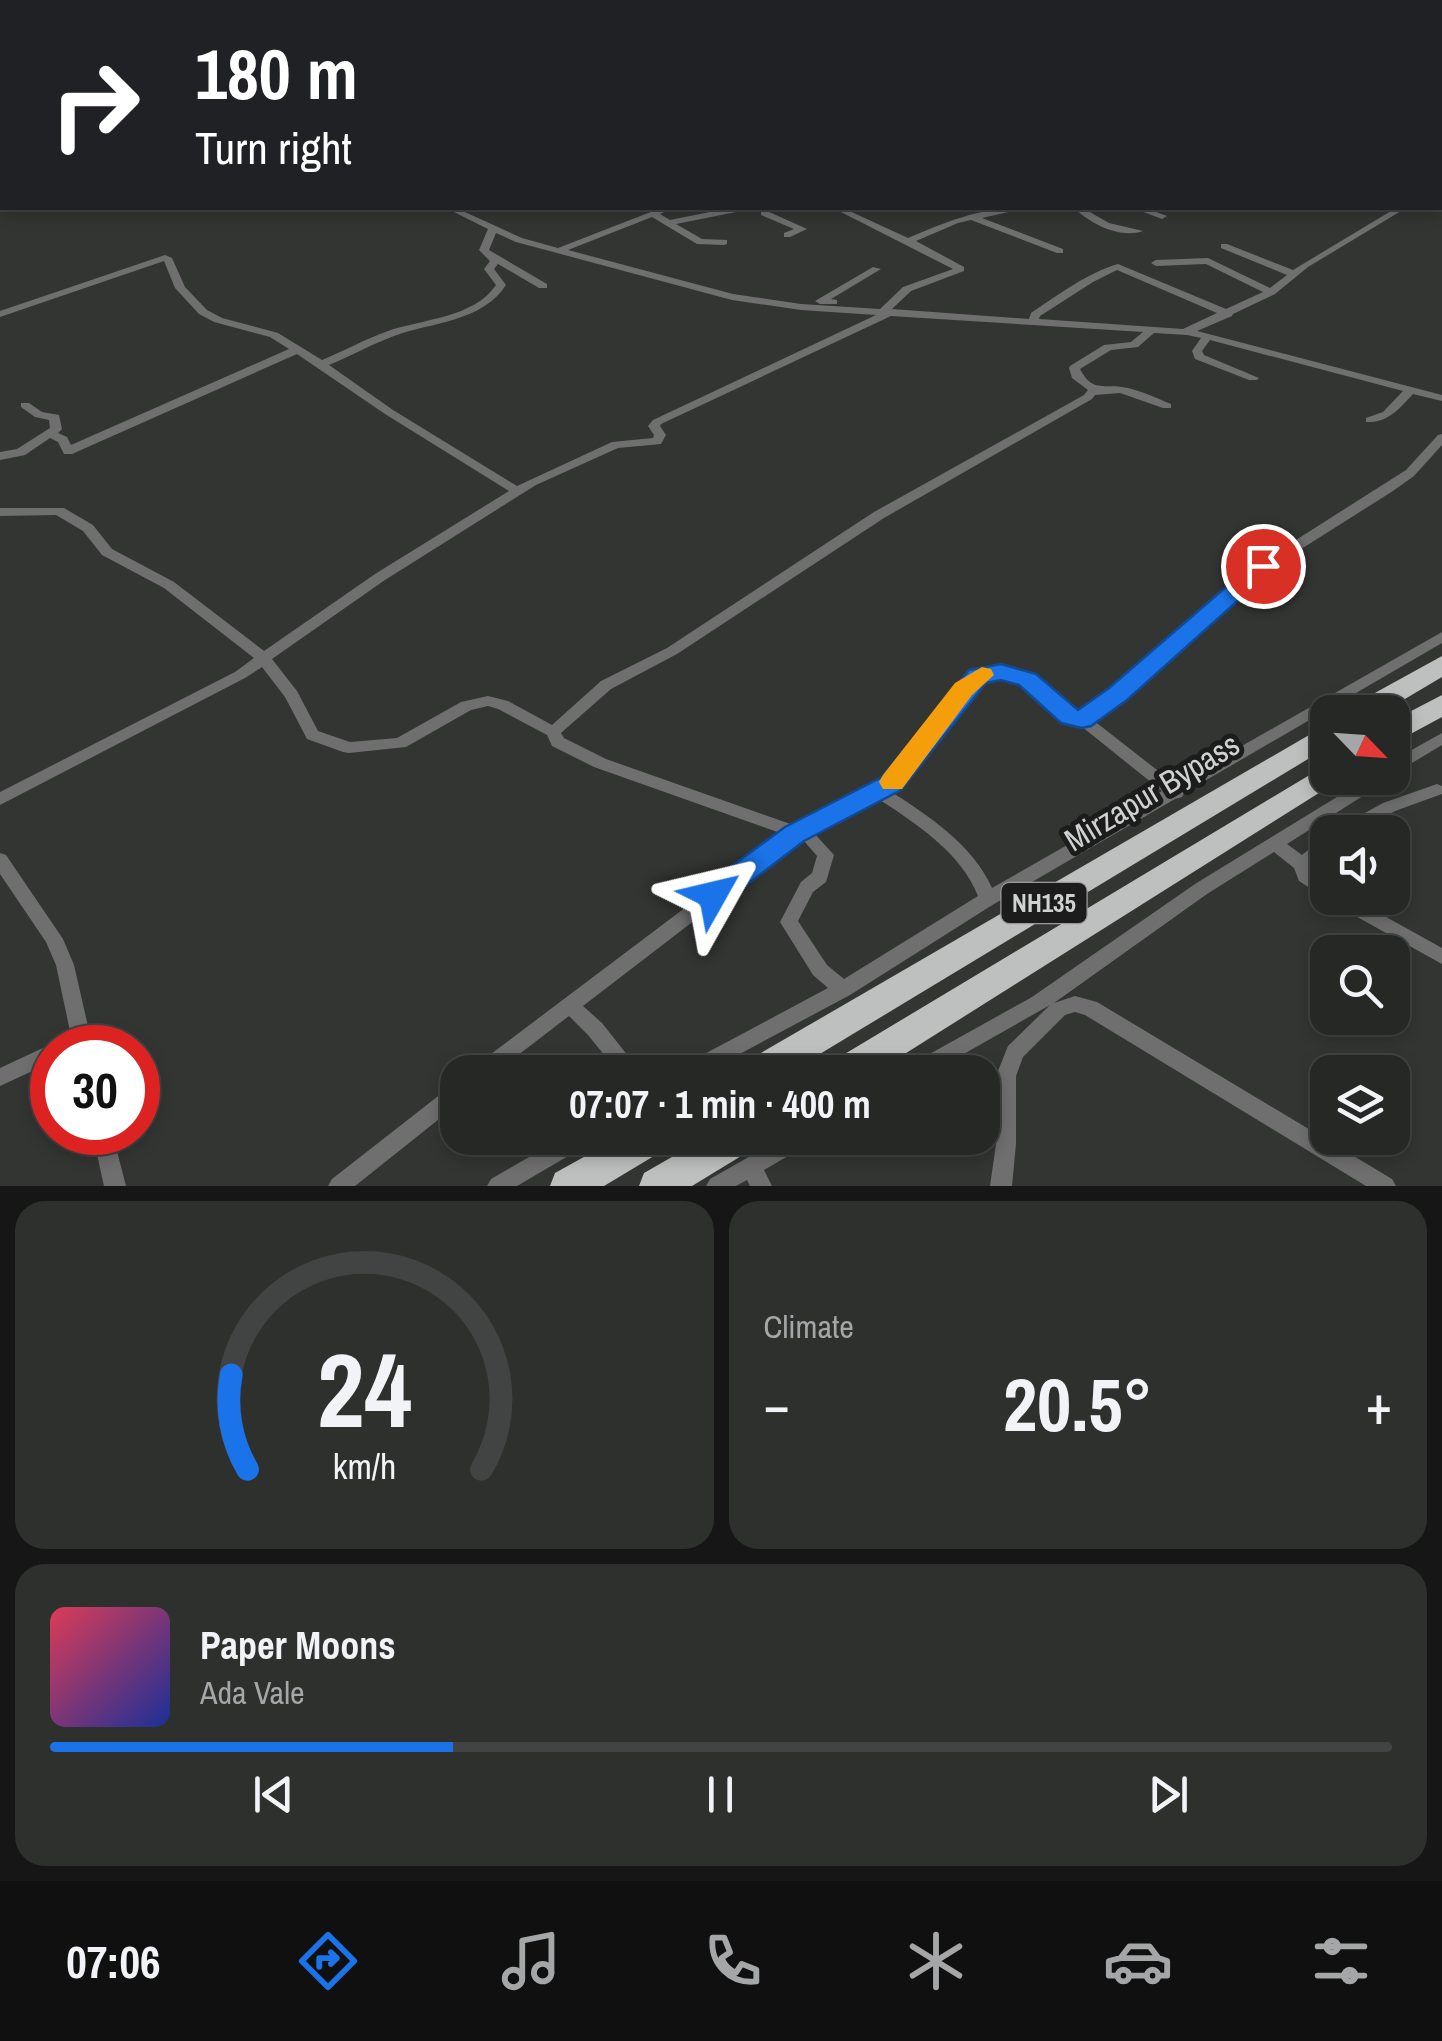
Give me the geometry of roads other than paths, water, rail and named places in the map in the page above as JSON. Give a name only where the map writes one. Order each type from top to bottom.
[{"type":"highway","points":[[1392,695],[1442,666]]},
{"type":"highway","points":[[1410,723],[1442,704]]},
{"type":"highway","name":"Mirzapur Bypass","points":[[789,1055],[1310,745]]},
{"type":"highway","name":"NH135","points":[[873,1055],[1310,785]]},
{"type":"highway","points":[[570,1186],[622,1155]]},
{"type":"highway","points":[[658,1186],[734,1155]]},
{"type":"street","points":[[454,210],[493,228],[561,250],[732,298],[1190,332],[1442,398]]},
{"type":"street","points":[[561,250],[663,210]]},
{"type":"street","points":[[671,222],[703,219],[734,210]]},
{"type":"street","points":[[757,210],[802,229],[787,235]]},
{"type":"street","points":[[764,213],[773,210]]},
{"type":"street","points":[[0,799],[223,684],[532,482],[616,445],[657,440],[657,422],[887,310],[912,286],[961,270],[842,210]]},
{"type":"street","points":[[908,241],[970,217],[1004,210]]},
{"type":"street","points":[[1081,210],[1123,232],[1138,232]]},
{"type":"street","points":[[1143,210],[1162,216]]},
{"type":"street","points":[[1190,332],[1270,292],[1399,210]]},
{"type":"street","points":[[653,214],[700,242],[724,242]]},
{"type":"street","points":[[970,217],[1060,251]]},
{"type":"street","points":[[493,228],[484,250],[543,286]]},
{"type":"street","points":[[1224,246],[1294,274]]},
{"type":"street","points":[[322,364],[388,334],[471,309],[493,298],[500,286],[489,269],[495,260],[492,257]]},
{"type":"street","points":[[0,314],[165,258],[180,288],[203,312],[218,320],[268,333],[298,349],[389,412],[519,492]]},
{"type":"street","points":[[1156,263],[1208,262],[1270,292]]},
{"type":"street","points":[[1033,321],[1035,315],[1090,284],[1103,270],[1118,267],[1228,314]]},
{"type":"street","points":[[876,269],[820,300],[887,310]]},
{"type":"street","points":[[1094,392],[1076,376],[1074,368],[1108,347],[1134,345],[1153,329]]},
{"type":"street","points":[[1206,338],[1197,351],[1199,357],[1253,378]]},
{"type":"street","points":[[50,433],[63,440],[68,450],[298,349]]},
{"type":"street","points":[[554,732],[606,685],[672,651],[880,516],[1094,392],[1121,390],[1167,406]]},
{"type":"street","points":[[1370,420],[1387,414],[1412,390]]},
{"type":"street","points":[[0,456],[21,452],[56,429],[56,418],[39,415],[25,405]]},
{"type":"street","points":[[1082,720],[1118,694],[1263,566],[1410,473],[1442,438]]},
{"type":"street","points":[[0,512],[60,511],[88,528],[107,552],[169,584],[264,659],[292,695],[312,735],[349,748],[400,743],[482,700],[503,704],[554,732],[558,742],[600,763],[810,837],[826,855],[820,877],[807,887],[789,922],[820,970],[843,990]]},
{"type":"street","points":[[721,1055],[843,990],[988,899],[1442,637]]},
{"type":"street","points":[[504,1055],[794,834],[891,784],[978,676],[1001,672],[1027,680],[1070,717],[1082,720],[1176,792]]},
{"type":"street","points":[[1410,758],[1442,738]]},
{"type":"street","points":[[1375,815],[1437,790]]},
{"type":"street","points":[[879,791],[922,818],[983,881],[988,899]]},
{"type":"street","points":[[946,1055],[1039,1003],[1201,888],[1352,795]]},
{"type":"street","points":[[1274,843],[1302,864],[1310,879]]},
{"type":"street","points":[[1302,864],[1310,858]]},
{"type":"street","points":[[0,860],[60,952],[73,1025]]},
{"type":"street","points":[[1368,915],[1442,957]]},
{"type":"street","points":[[569,1004],[616,1055]]},
{"type":"street","points":[[1001,1186],[1009,1064],[1030,1034],[1058,1009],[1075,1004],[1090,1008],[1242,1097],[1385,1186]]},
{"type":"street","points":[[0,1077],[30,1063]]},
{"type":"street","points":[[339,1186],[440,1106]]},
{"type":"street","points":[[108,1155],[115,1186]]},
{"type":"street","points":[[498,1186],[551,1155]]},
{"type":"street","points":[[717,1186],[741,1155]]},
{"type":"street","points":[[746,1155],[761,1186]]}]
